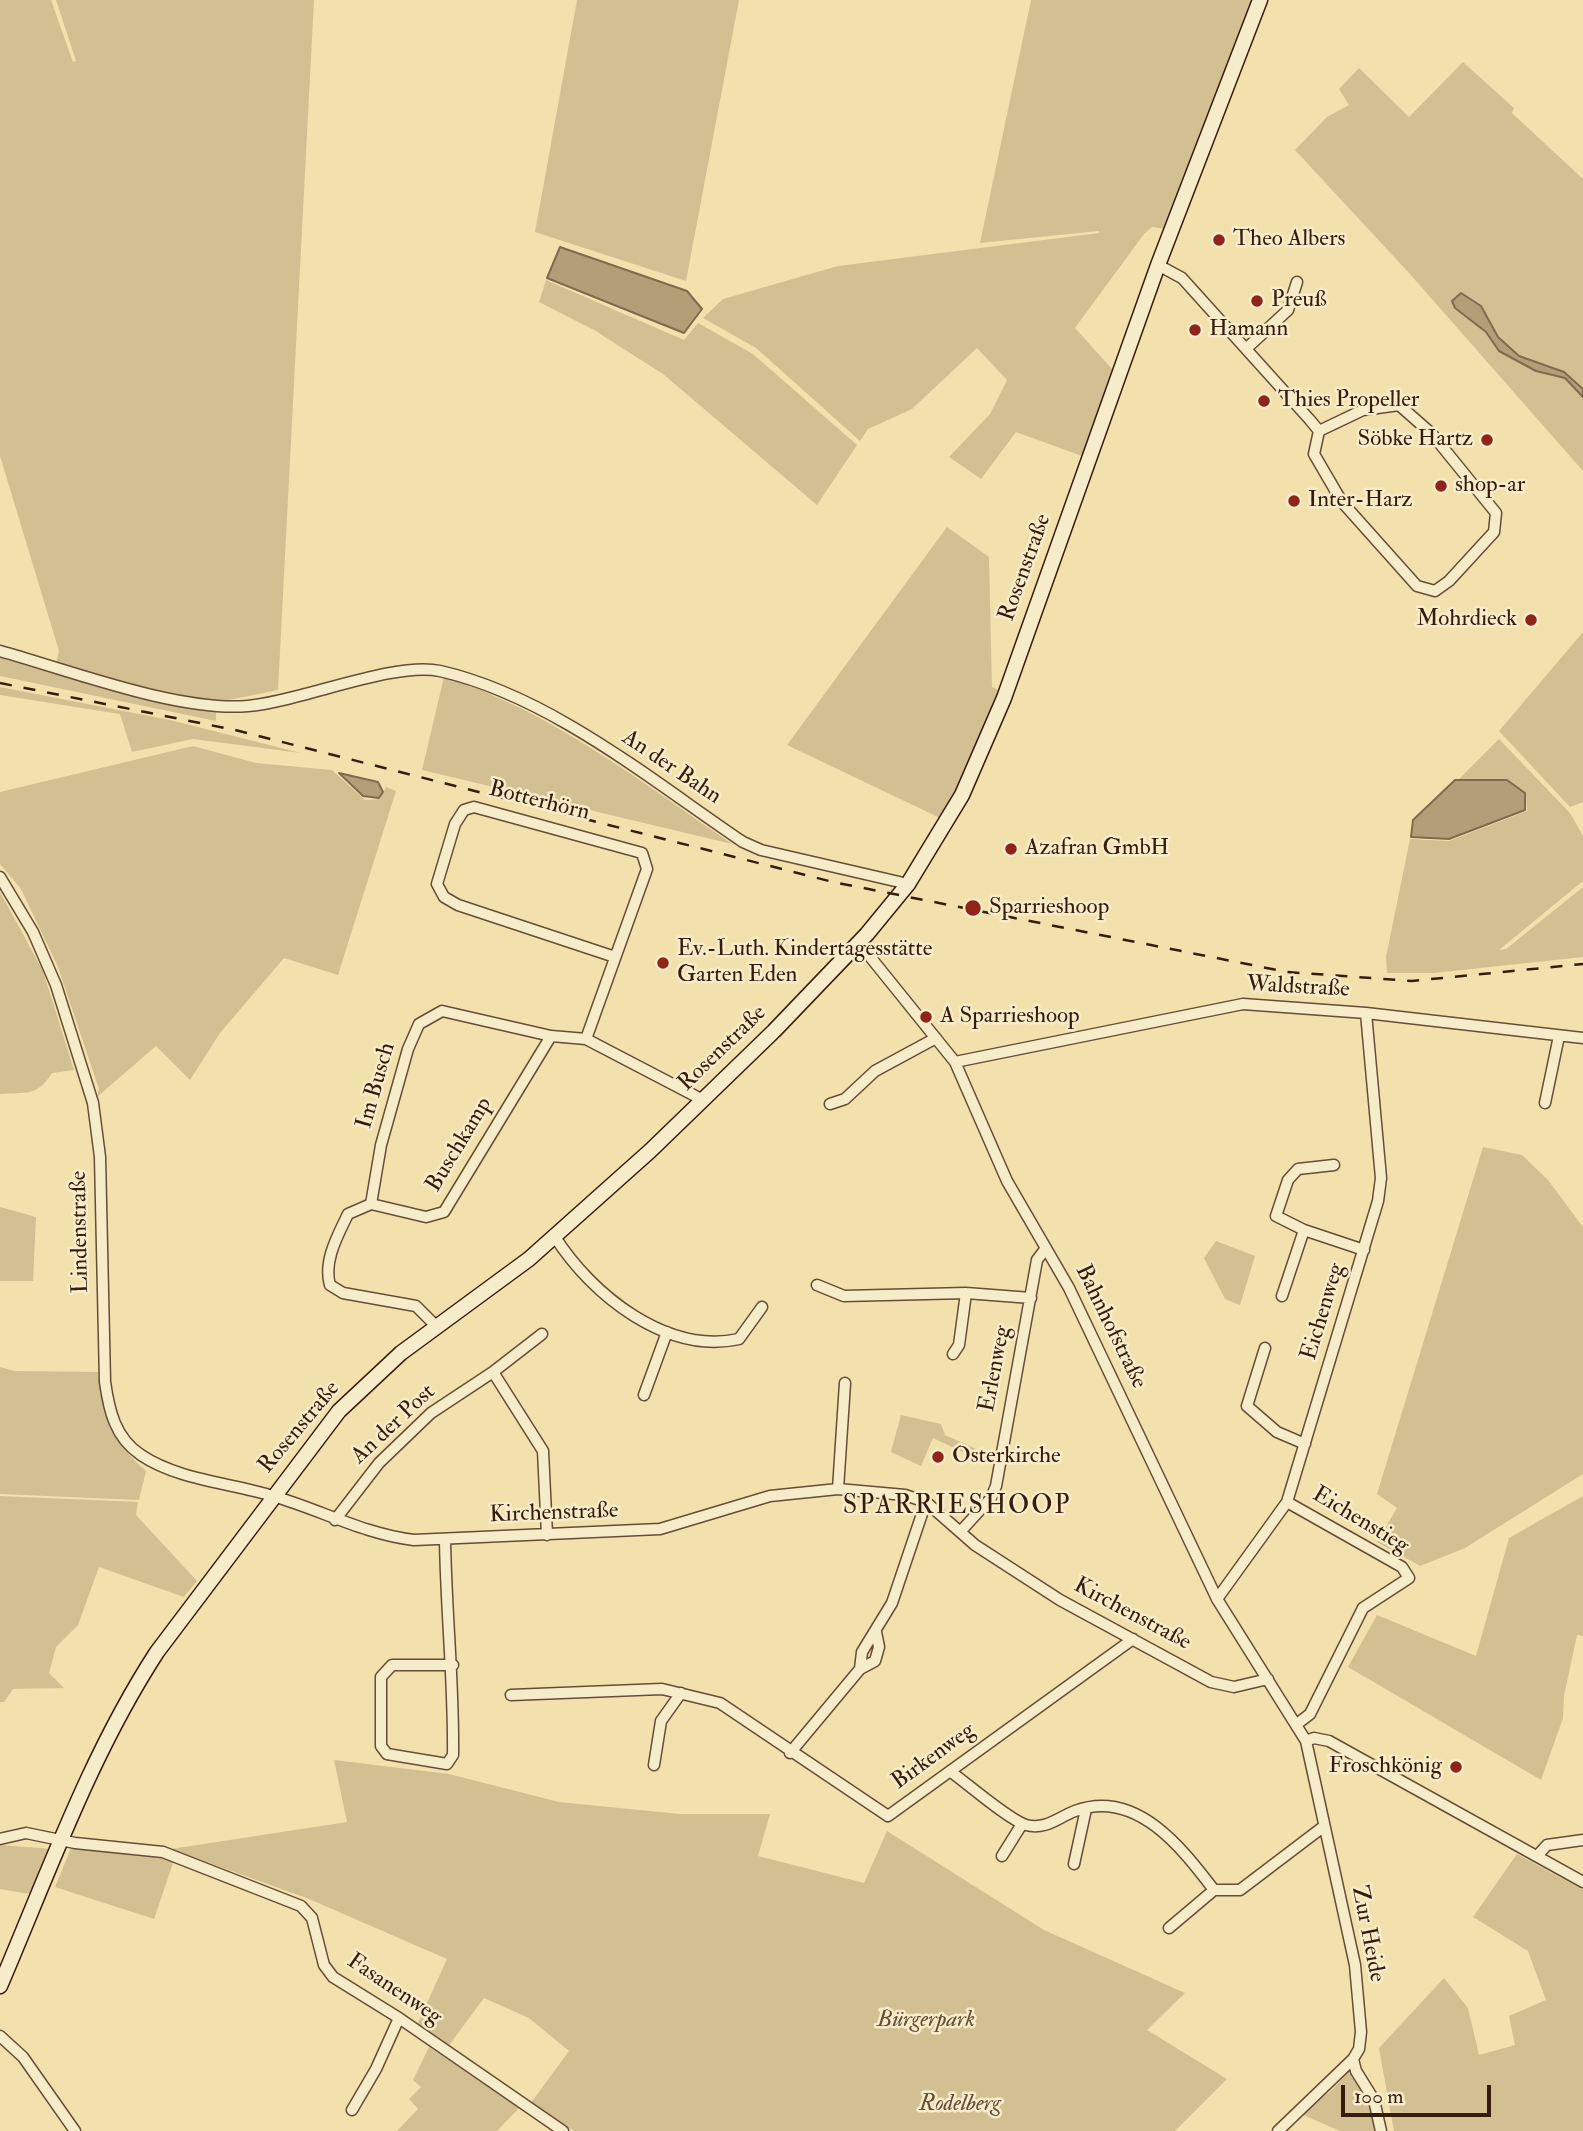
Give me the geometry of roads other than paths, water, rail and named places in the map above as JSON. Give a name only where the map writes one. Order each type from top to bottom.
[{"type":"main road","name":"Rosenstraße","points":[[0,1986],[62,1841],[132,1690],[157,1652],[338,1411],[401,1353],[555,1237],[703,1100],[859,943],[908,884],[962,795],[1003,698],[1157,265],[1260,0]]},
{"type":"street","points":[[1157,265],[1182,278],[1248,347],[1319,431]]},
{"type":"street","points":[[1248,347],[1288,310],[1297,282]]},
{"type":"street","points":[[1399,405],[1432,435],[1496,513],[1494,532],[1449,580],[1434,591],[1417,586],[1342,502],[1314,454],[1319,431],[1363,410],[1399,405]]},
{"type":"street","name":"An der Bahn","points":[[0,651],[216,708],[251,706],[418,671],[437,670],[481,683],[535,705],[743,842],[761,849],[908,884]]},
{"type":"street","name":"Botterhörn","points":[[586,1039],[615,957],[646,869],[642,853],[474,807],[464,810],[455,824],[437,884],[444,897],[458,905],[615,957]]},
{"type":"street","name":"Lindenstraße","points":[[0,877],[33,932],[55,985],[93,1103],[100,1157],[105,1382],[109,1412],[120,1435],[139,1454],[164,1467],[274,1496]]},
{"type":"street","name":"Bahnhofstraße","points":[[859,943],[955,1062],[1007,1181],[1069,1288],[1217,1599],[1306,1741]]},
{"type":"street","name":"Waldstraße","points":[[955,1062],[1243,1004],[1366,1013],[1583,1038]]},
{"type":"street","name":"Im Busch","points":[[371,1203],[381,1145],[408,1049],[419,1024],[442,1011],[551,1036],[586,1039],[703,1100]]},
{"type":"street","name":"Eichenweg","points":[[1217,1599],[1287,1502],[1378,1201],[1381,1178],[1366,1013]]},
{"type":"street","name":"Buschkamp","points":[[371,1203],[426,1217],[444,1212],[551,1036]]},
{"type":"street","points":[[1545,1103],[1559,1036]]},
{"type":"street","points":[[831,1104],[845,1099],[875,1071],[936,1038]]},
{"type":"street","points":[[1334,1165],[1298,1169],[1288,1180],[1276,1216],[1304,1230],[1364,1250]]},
{"type":"street","points":[[371,1203],[348,1214],[331,1248],[330,1285],[343,1293],[416,1306],[437,1327]]},
{"type":"street","points":[[1282,1296],[1304,1230]]},
{"type":"street","points":[[555,1237],[566,1255],[609,1300],[667,1332],[716,1344],[739,1339],[762,1307]]},
{"type":"street","name":"Erlenweg","points":[[961,1531],[990,1498],[996,1486],[1037,1260],[1045,1248]]},
{"type":"street","points":[[817,1285],[844,1296],[966,1293],[1031,1298]]},
{"type":"street","points":[[953,1354],[959,1345],[966,1293]]},
{"type":"street","points":[[643,1395],[667,1332]]},
{"type":"street","name":"An der Post","points":[[335,1520],[379,1463],[431,1413],[493,1372],[542,1334]]},
{"type":"street","points":[[1265,1348],[1247,1406],[1277,1432],[1305,1444]]},
{"type":"street","points":[[493,1372],[543,1451],[547,1535]]},
{"type":"street","points":[[838,1489],[845,1382]]},
{"type":"street","name":"Kirchenstraße","points":[[274,1496],[386,1536],[445,1539],[660,1529],[770,1496],[838,1489],[905,1495],[926,1502],[975,1545],[1060,1600],[1211,1682],[1234,1687],[1268,1679]]},
{"type":"street","points":[[790,1753],[860,1669],[862,1653],[892,1603],[926,1502]]},
{"type":"street","name":"Eichenstieg","points":[[1287,1502],[1402,1567],[1409,1578],[1363,1608],[1310,1714],[1297,1724]]},
{"type":"street","points":[[445,1539],[447,1622],[453,1664],[453,1755],[447,1764],[387,1754],[381,1746],[381,1677],[385,1670],[392,1665],[453,1664]]},
{"type":"street","name":"Birkenweg","points":[[511,1695],[662,1689],[720,1703],[790,1753],[888,1816],[1133,1639]]},
{"type":"street","points":[[654,1765],[661,1721],[681,1693]]},
{"type":"street","points":[[1306,1741],[1314,1738],[1329,1741],[1583,1882]]},
{"type":"street","name":"Zur Heide","points":[[1306,1741],[1355,1965],[1361,2032],[1359,2049],[1353,2059]]},
{"type":"street","points":[[951,1772],[1022,1824],[1041,1828],[1086,1809],[1110,1806],[1146,1819],[1172,1838],[1214,1890]]},
{"type":"street","points":[[1074,1864],[1086,1809]]},
{"type":"street","points":[[1002,1856],[1022,1824]]},
{"type":"street","points":[[1169,1928],[1214,1890],[1240,1891],[1324,1827]]},
{"type":"street","name":"Fasanenweg","points":[[0,1839],[26,1833],[62,1841],[163,1852],[301,1906],[312,1919],[324,1965],[333,1977],[399,2018],[563,2131]]},
{"type":"street","points":[[1537,1856],[1547,1844],[1583,1840]]},
{"type":"street","points":[[352,2110],[376,2070],[399,2018]]},
{"type":"street","points":[[0,2036],[23,2057],[75,2131]]},
{"type":"street","points":[[1278,2131],[1353,2059],[1356,2071],[1374,2100],[1381,2131]]},
{"type":"railway","points":[[0,683],[235,730],[833,882],[1287,972],[1412,981],[1583,964]]},
{"type":"place","name":"Theo Albers","points":[[1219,240]]},
{"type":"place","name":"Preuß","points":[[1257,301]]},
{"type":"place","name":"Hamann","points":[[1195,330]]},
{"type":"place","name":"Thies Propeller","points":[[1264,401]]},
{"type":"place","name":"Söbke Hartz","points":[[1487,440]]},
{"type":"place","name":"shop-ar","points":[[1441,486]]},
{"type":"place","name":"Inter-Harz","points":[[1294,501]]},
{"type":"place","name":"Mohrdieck","points":[[1531,620]]},
{"type":"place","name":"Azafran GmbH","points":[[1011,849]]},
{"type":"place","name":"Sparrieshoop","points":[[973,908]]},
{"type":"place","name":"Ev.-Luth. Kindertagesstätte Garten Eden","points":[[663,963]]},
{"type":"place","name":"A Sparrieshoop","points":[[926,1017]]},
{"type":"place","name":"Osterkirche","points":[[938,1457]]},
{"type":"place","name":"Froschkönig","points":[[1456,1767]]},
{"type":"district","name":"SPARRIESHOOP","points":[[957,1507]]},
{"type":"park label","name":"Bürgerpark","points":[[926,2021]]},
{"type":"park label","name":"Rodelberg","points":[[960,2105]]}]
